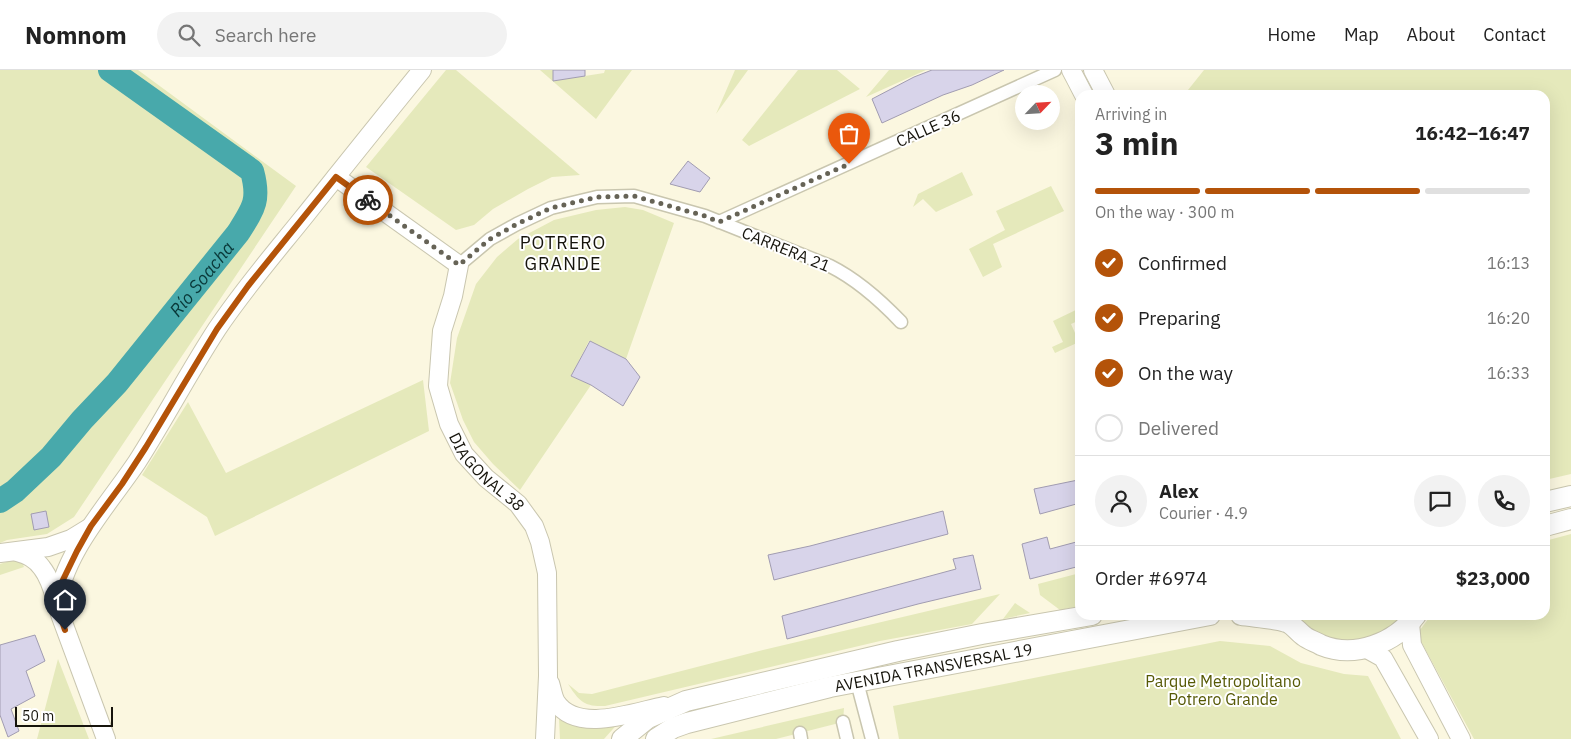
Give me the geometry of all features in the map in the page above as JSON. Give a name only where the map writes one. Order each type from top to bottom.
[{"type":"main road","points":[[1550,501],[1571,496]]},
{"type":"main road","points":[[1550,525],[1571,519]]},
{"type":"main road","name":"AVENIDA TRANSVERSAL 19","points":[[622,739],[648,718],[686,700],[898,651],[1075,618]]},
{"type":"main road","name":"AVENIDA TRANSVERSAL 19","points":[[658,737],[687,722],[857,682],[1184,620]]},
{"type":"main road","points":[[1287,620],[1304,636],[1323,646],[1344,650],[1365,648],[1390,639],[1412,620]]},
{"type":"street","points":[[57,606],[59,588],[91,526],[146,447],[217,329],[248,286],[422,70]]},
{"type":"street","name":"CALLE 36","points":[[719,222],[1055,70]]},
{"type":"street","points":[[1071,70],[1081,90]]},
{"type":"street","points":[[1093,70],[1103,90]]},
{"type":"street","points":[[336,177],[459,265]]},
{"type":"street","name":"CARRERA 21","points":[[459,265],[490,239],[551,208],[597,197],[634,196],[705,216],[803,254],[842,272],[866,288],[901,322]]},
{"type":"street","name":"DIAGONAL 38","points":[[459,265],[453,296],[442,331],[438,386],[449,424],[464,454],[486,478],[518,504],[534,526],[540,542],[547,573],[548,676],[545,739]]},
{"type":"street","points":[[8,552],[48,547],[71,539],[91,526]]},
{"type":"street","points":[[8,552],[30,556],[43,569],[52,587],[57,606],[106,739]]},
{"type":"street","points":[[1413,620],[1412,645],[1460,739]]},
{"type":"street","points":[[1365,648],[1384,658],[1429,739]]},
{"type":"street","name":"DIAGONAL 38","points":[[548,676],[556,702],[566,711],[585,720],[606,718],[686,700]]},
{"type":"street","points":[[857,682],[872,739]]},
{"type":"street","points":[[843,722],[847,739]]},
{"type":"green space","points":[[0,70],[138,70],[296,186],[74,517],[47,534],[7,540],[0,543]]},
{"type":"green space","points":[[446,70],[456,70],[580,175],[552,177],[493,209],[474,225],[456,230],[366,167]]},
{"type":"green space","points":[[540,70],[553,70],[553,81],[604,73],[605,70],[632,70],[596,119]]},
{"type":"green space","points":[[735,70],[748,70],[716,114]]},
{"type":"green space","points":[[798,70],[837,70],[860,89],[749,146],[742,140]]},
{"type":"green space","points":[[889,70],[926,70],[866,97]]},
{"type":"green space","points":[[1204,70],[1571,70],[1571,474],[1550,479],[1550,90],[1188,90]]},
{"type":"green space","points":[[962,172],[973,195],[936,212],[923,199],[913,207],[918,194]]},
{"type":"green space","points":[[1051,186],[1064,211],[993,244],[1002,267],[983,277],[969,249],[1005,230],[996,211]]},
{"type":"green space","points":[[625,207],[643,210],[674,223],[626,359],[589,341],[571,376],[591,385],[520,490],[493,464],[474,442],[463,420],[450,383],[457,338],[476,284],[497,257],[518,239],[554,220],[596,210]]},
{"type":"green space","points":[[1075,310],[1075,322],[1071,324],[1075,333],[1075,344],[1055,353],[1052,347],[1063,342],[1053,321]]},
{"type":"green space","points":[[423,380],[429,431],[215,536],[207,517],[142,475],[188,402],[226,473]]},
{"type":"green space","points":[[1571,534],[1571,739],[1474,739],[1417,634],[1427,620],[1550,620],[1550,540]]},
{"type":"green space","points":[[20,558],[24,567],[0,575],[0,564]]},
{"type":"green space","points":[[1075,574],[1075,607],[1060,610],[1040,595],[1038,584]]},
{"type":"green space","points":[[1000,594],[972,624],[880,641],[605,706],[583,702],[575,695],[568,684],[579,693],[592,694],[763,650]]},
{"type":"green space","points":[[1015,603],[1030,613],[1003,619]]},
{"type":"green space","points":[[1298,620],[1400,620],[1387,632],[1352,642],[1334,640],[1316,634]]},
{"type":"green space","name":"Parque Metropolitano Potrero Grande","points":[[1220,641],[1270,646],[1301,663],[1344,674],[1368,676],[1401,739],[899,739],[893,706]]},
{"type":"green space","points":[[58,659],[89,739],[37,739]]},
{"type":"green space","points":[[844,708],[843,722],[776,739],[711,739]]},
{"type":"green space","points":[[559,718],[582,728],[621,720],[604,739],[560,739]]},
{"type":"building","points":[[553,70],[585,70],[585,76],[553,81]]},
{"type":"building","points":[[932,70],[1004,70],[882,123],[872,99],[914,77]]},
{"type":"building","points":[[688,161],[710,178],[700,192],[670,184]]},
{"type":"building","points":[[590,341],[626,359],[640,377],[623,406],[591,385],[571,376]]},
{"type":"building","points":[[1075,481],[1075,504],[1040,514],[1034,489]]},
{"type":"building","points":[[46,511],[49,527],[34,530],[31,514]]},
{"type":"building","points":[[943,511],[948,534],[774,580],[768,555],[810,546]]},
{"type":"building","points":[[1047,537],[1050,549],[1075,542],[1075,567],[1030,579],[1022,544]]},
{"type":"building","points":[[973,555],[981,589],[787,639],[782,616],[956,569],[953,559]]},
{"type":"building","points":[[35,635],[45,661],[26,671],[35,696],[11,709],[19,731],[8,737],[0,715],[0,645]]},
{"type":"waterway","name":"Río Soacha","points":[[0,501],[15,491],[51,457],[117,383],[238,233],[254,204],[255,189],[252,171],[110,70]]},
{"type":"way so far","points":[[368,200],[459,265],[490,239],[551,208],[597,197],[634,196],[705,216],[719,222],[849,164]]},
{"type":"district","name":"POTRERO GRANDE","points":[[563,252]]},
{"type":"route","points":[[65,630],[57,606],[59,588],[77,551],[91,526],[146,447],[217,329],[248,286],[336,177],[368,200]]}]
